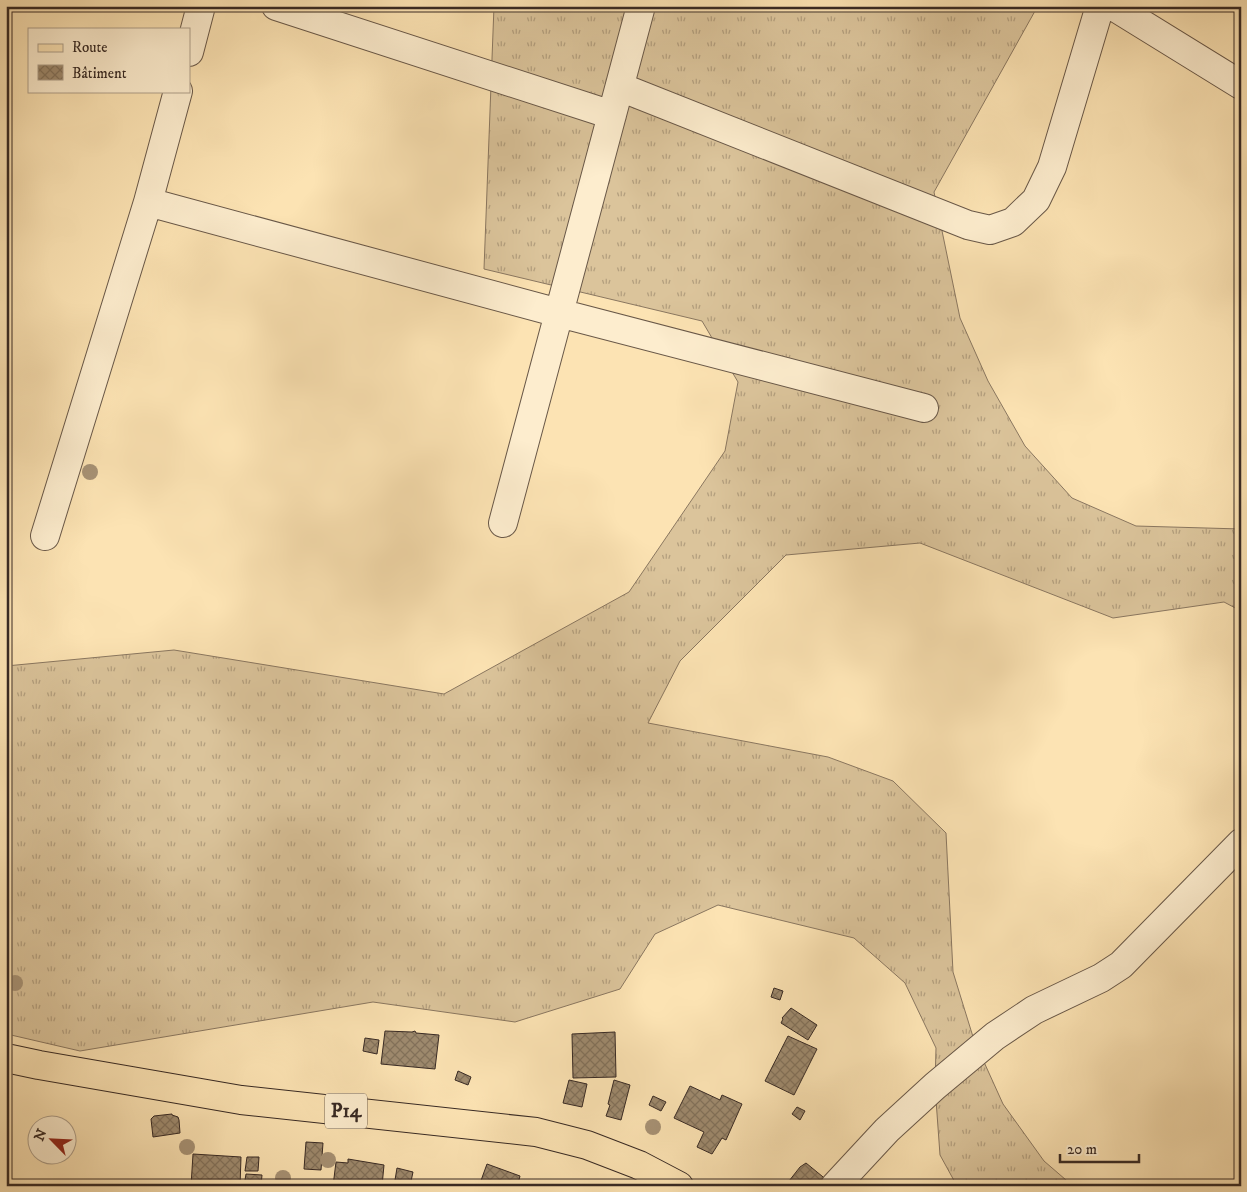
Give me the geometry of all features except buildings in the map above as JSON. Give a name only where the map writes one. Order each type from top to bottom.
[{"type":"main road","name":"P14","points":[[6,1058],[241,1100],[536,1132],[587,1145],[639,1165],[678,1186]]},
{"type":"street","points":[[190,48],[201,6]]},
{"type":"street","points":[[276,6],[612,115]]},
{"type":"street","points":[[502,523],[642,6]]},
{"type":"street","points":[[620,87],[968,226],[990,230],[1013,222],[1036,200],[1052,167],[1100,6]]},
{"type":"street","points":[[1113,6],[1241,85]]},
{"type":"street","points":[[45,536],[148,202],[178,92]]},
{"type":"street","points":[[148,202],[559,313],[924,408]]},
{"type":"street","points":[[835,1186],[887,1130],[935,1086],[995,1036],[1034,1010],[1101,978],[1121,965],[1241,843]]},
{"type":"green space","points":[[494,6],[1035,6],[1035,11],[934,192],[960,318],[988,381],[1025,446],[1072,498],[1136,526],[1241,529],[1241,611],[1224,602],[1113,618],[920,543],[786,555],[680,661],[648,723],[828,757],[893,781],[946,833],[953,972],[974,1040],[1003,1104],[1044,1161],[1073,1186],[957,1186],[940,1155],[935,1086],[936,1048],[905,983],[854,938],[718,905],[655,934],[620,989],[515,1022],[373,1002],[80,1051],[6,1033],[6,666],[174,650],[444,694],[629,592],[725,451],[738,382],[702,321],[484,269]]}]
